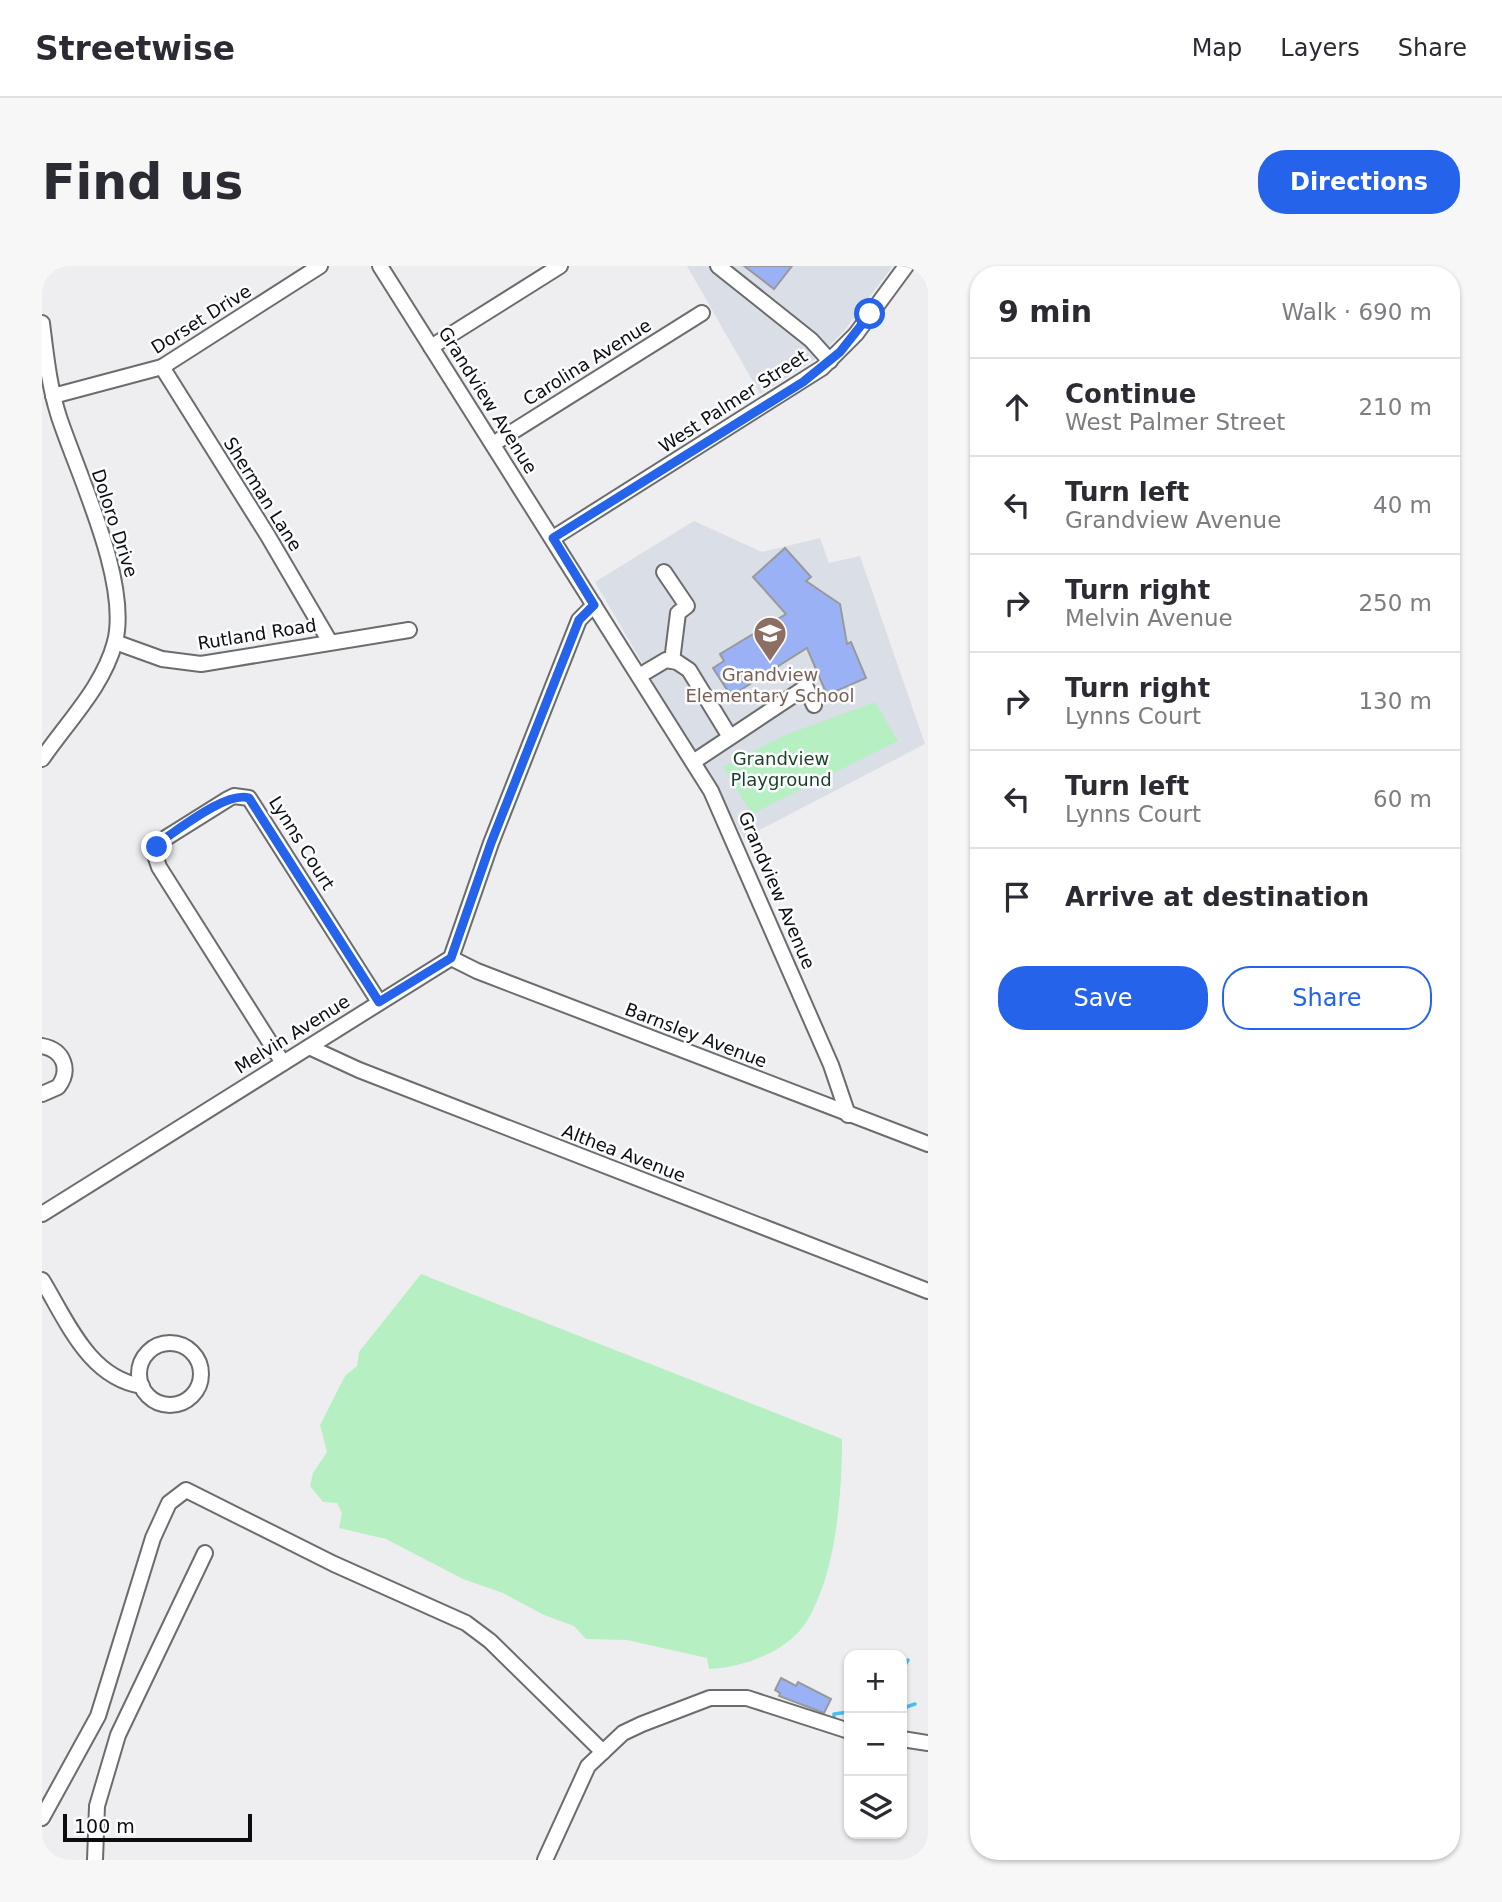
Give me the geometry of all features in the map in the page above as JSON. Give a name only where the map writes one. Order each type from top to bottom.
[{"type":"street","name":"Dorset Drive","points":[[53,396],[162,367],[320,266]]},
{"type":"street","name":"Grandview Avenue","points":[[380,266],[693,762],[732,835],[831,1065],[848,1115]]},
{"type":"street","points":[[431,347],[560,266]]},
{"type":"street","name":"West Palmer Street","points":[[553,538],[803,382],[830,361],[856,334],[906,266]]},
{"type":"street","points":[[719,267],[811,340],[830,361]]},
{"type":"street","name":"Carolina Avenue","points":[[493,444],[702,313]]},
{"type":"street","name":"Doloro Drive","points":[[42,323],[53,396],[115,578],[118,615],[114,642],[96,685],[43,756]]},
{"type":"street","name":"Sherman Lane","points":[[162,367],[268,536],[330,642]]},
{"type":"street","points":[[664,572],[687,606],[678,613],[672,661]]},
{"type":"street","points":[[451,958],[491,843],[573,632],[579,620],[594,605]]},
{"type":"street","name":"Rutland Road","points":[[114,642],[162,659],[201,664],[408,629]]},
{"type":"street","points":[[639,676],[666,660],[689,670],[730,737]]},
{"type":"street","points":[[693,762],[806,687],[814,705]]},
{"type":"street","name":"Lynns Court","points":[[283,1063],[159,867],[155,855],[161,841],[228,799],[241,796],[249,798],[379,1002]]},
{"type":"street","name":"Melvin Avenue","points":[[42,1214],[451,958]]},
{"type":"street","name":"Barnsley Avenue","points":[[451,958],[928,1144]]},
{"type":"street","points":[[42,1046],[57,1052],[62,1058],[65,1072],[58,1087],[42,1094]]},
{"type":"street","name":"Althea Avenue","points":[[309,1047],[359,1070],[928,1291]]},
{"type":"street","points":[[42,1280],[85,1352],[117,1379],[142,1386],[150,1398],[159,1403],[179,1404],[189,1399],[200,1381],[201,1371],[196,1358],[179,1345],[158,1346],[144,1359],[140,1369],[142,1386]]},
{"type":"street","points":[[42,1818],[98,1716],[153,1538],[169,1503],[186,1490],[334,1564],[466,1623],[490,1641],[603,1752]]},
{"type":"street","points":[[95,1860],[97,1806],[118,1735],[205,1553]]},
{"type":"street","points":[[545,1860],[588,1766],[623,1733],[710,1698],[747,1699],[844,1729]]},
{"type":"street","points":[[907,1740],[928,1743]]},
{"type":"shaded area","points":[[687,266],[893,266],[844,331],[817,358],[760,394]]},
{"type":"shaded area","name":"Grandview Elementary School","points":[[694,521],[762,552],[820,538],[829,563],[860,556],[925,744],[744,838],[595,582]]},
{"type":"green space","name":"Grandview Playground","points":[[875,702],[898,741],[752,814],[723,767],[785,735]]},
{"type":"green space","points":[[421,1274],[842,1439],[841,1485],[830,1560],[815,1605],[797,1634],[762,1657],[709,1669],[707,1658],[627,1640],[586,1639],[574,1626],[544,1615],[503,1593],[463,1579],[386,1539],[339,1528],[342,1513],[337,1503],[323,1502],[310,1486],[313,1473],[327,1452],[320,1425],[345,1376],[357,1366],[359,1352]]},
{"type":"building","points":[[744,266],[792,266],[774,289]]},
{"type":"building","points":[[785,548],[811,577],[806,581],[840,604],[847,644],[851,642],[866,678],[827,695],[807,648],[731,696],[713,668],[724,661],[720,654],[786,614],[753,577]]},
{"type":"building","points":[[781,1678],[796,1686],[798,1682],[831,1699],[824,1713],[779,1696],[780,1693],[775,1690]]},
{"type":"waterway","points":[[905,1713],[906,1707],[915,1704]]},
{"type":"waterway","points":[[834,1720],[834,1714],[844,1713]]},
{"type":"place","name":"Grandview Elementary School","points":[[770,663]]},
{"type":"route","points":[[157,847],[161,841],[228,799],[234,796],[249,798],[379,1002],[451,958],[491,843],[548,695],[579,620],[594,605],[553,538],[803,382],[840,352],[870,314]]}]
